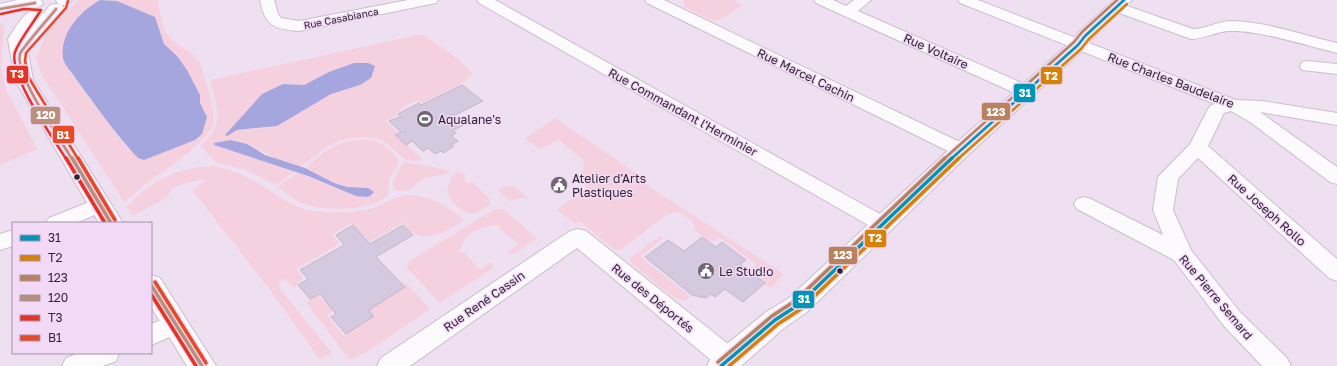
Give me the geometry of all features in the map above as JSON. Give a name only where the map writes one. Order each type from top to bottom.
[{"type":"main road","points":[[725,363],[775,320],[798,305],[961,150],[1078,45],[1120,3]]},
{"type":"main road","points":[[0,9],[48,5]]},
{"type":"main road","points":[[48,5],[17,39],[20,64],[24,80],[105,214]]},
{"type":"main road","points":[[152,287],[202,366]]},
{"type":"street","name":"Rue Casabianca","points":[[267,0],[269,14],[273,20],[286,26],[299,26],[431,0]]},
{"type":"street","name":"Rue Commandant l'Herminier","points":[[484,0],[882,224]]},
{"type":"street","name":"Rue Voltaire","points":[[821,0],[1025,91]]},
{"type":"street","points":[[847,12],[864,0]]},
{"type":"street","name":"Rue Charles Baudelaire","points":[[965,0],[1234,105],[1262,107],[1337,118]]},
{"type":"street","name":"Rue Marcel Cachin","points":[[660,1],[961,150]]},
{"type":"street","points":[[1120,3],[1191,34],[1202,34],[1221,27],[1232,26],[1276,32],[1337,48]]},
{"type":"street","points":[[1308,66],[1337,69]]},
{"type":"street","points":[[1182,254],[1163,210],[1168,176],[1198,147],[1217,109],[1234,105],[1256,118],[1337,176]]},
{"type":"street","name":"Rue Joseph Rollo","points":[[1198,147],[1337,272]]},
{"type":"street","name":"Rue Pierre Semard","points":[[1084,204],[1182,254],[1232,319],[1278,366]]},
{"type":"street","points":[[61,222],[105,214]]},
{"type":"street","name":"Rue des Déportés","points":[[578,237],[725,363]]},
{"type":"street","name":"Rue René Cassin","points":[[390,366],[578,237]]},
{"type":"street","points":[[0,242],[12,238]]},
{"type":"street","points":[[152,335],[176,324]]},
{"type":"street","points":[[75,366],[105,354]]},
{"type":"shaded area","points":[[79,0],[100,0],[85,10],[68,31],[63,49],[63,58],[72,74],[122,141],[127,147],[144,160],[161,153],[207,117],[200,103],[200,95],[187,70],[177,56],[164,44],[155,17],[117,1],[108,0],[157,0],[166,34],[196,58],[207,83],[214,118],[210,131],[188,153],[124,202],[42,75],[36,58],[45,37],[53,24]]},
{"type":"shaded area","points":[[684,0],[732,0],[743,5],[715,22],[684,7]]},
{"type":"shaded area","points":[[0,23],[4,26],[1,69],[6,90],[37,149],[0,165]]},
{"type":"shaded area","points":[[422,34],[453,55],[473,74],[463,83],[422,103],[415,101],[404,106],[405,108],[396,113],[398,115],[385,121],[398,132],[394,134],[422,159],[420,161],[405,160],[384,141],[377,138],[361,137],[341,140],[329,146],[300,167],[280,161],[247,144],[230,140],[214,143],[214,145],[294,172],[279,183],[274,184],[246,170],[215,162],[201,146],[214,131],[217,119],[215,99],[210,80]],"holes":[[[362,63],[372,64],[360,85],[331,94],[267,128],[237,130],[225,135],[262,94],[283,84],[304,85]]]},
{"type":"shaded area","points":[[555,118],[633,171],[643,179],[645,184],[784,274],[771,288],[762,283],[764,281],[763,279],[751,270],[756,264],[719,237],[712,242],[695,231],[692,221],[676,212],[666,215],[621,250],[615,250],[579,221],[575,224],[557,210],[566,202],[574,198],[584,198],[589,196],[582,175],[584,161],[559,140],[541,149],[524,139]]},
{"type":"shaded area","points":[[368,139],[377,142],[386,148],[394,154],[399,162],[389,179],[388,195],[381,200],[361,207],[337,209],[315,207],[299,202],[278,187],[298,173],[356,196],[367,197],[368,188],[347,187],[334,183],[305,168],[334,147],[349,141]]},
{"type":"shaded area","points":[[403,162],[449,171],[440,176],[425,178],[407,191],[397,191],[393,187],[392,183]]},
{"type":"shaded area","points":[[214,166],[243,175],[294,205],[307,210],[340,213],[352,212],[374,208],[397,197],[409,195],[435,201],[451,210],[464,220],[440,233],[427,236],[414,234],[402,223],[370,242],[351,223],[332,235],[340,244],[296,269],[303,278],[294,288],[283,278],[278,286],[332,353],[320,360],[270,290],[193,191],[206,179],[183,184],[172,189],[166,198],[133,216],[127,207],[145,190],[166,177],[189,169]]},
{"type":"shaded area","points":[[457,172],[466,176],[464,180],[468,184],[472,181],[490,199],[490,204],[478,213],[473,214],[465,212],[450,199],[447,191],[449,183],[451,178]]},
{"type":"shaded area","points":[[514,186],[529,199],[521,198],[510,201],[498,191],[501,187]]},
{"type":"shaded area","points":[[495,209],[503,209],[537,238],[514,254],[506,252],[519,244],[500,229],[500,225],[486,227],[469,235],[462,246],[460,253],[464,252],[480,270],[491,262],[493,268],[440,303],[407,268],[410,261]]},
{"type":"shaded area","points":[[660,236],[663,238],[640,257],[690,296],[685,301],[673,297],[631,263],[630,258]]},
{"type":"shaded area","points":[[403,283],[406,283],[430,309],[367,352],[350,360],[307,304],[308,301],[318,295],[323,301],[333,294],[359,295],[327,315],[343,336],[375,315],[370,309],[405,287]]},
{"type":"water","points":[[100,0],[117,1],[155,17],[164,44],[177,56],[187,70],[200,95],[200,103],[207,117],[202,134],[195,140],[144,160],[138,158],[98,110],[67,66],[63,58],[63,49],[72,24],[92,5]]},
{"type":"water","points":[[354,63],[368,63],[375,66],[371,78],[360,85],[331,94],[277,126],[237,130],[227,136],[225,135],[262,94],[283,84],[304,85],[329,72]]},
{"type":"water","points":[[230,140],[247,144],[265,155],[305,168],[334,183],[347,187],[368,188],[374,192],[367,197],[356,196],[308,176],[214,145],[214,143]]},
{"type":"building","name":"Aqualane's","points":[[462,85],[483,101],[453,116],[464,125],[453,130],[456,133],[451,136],[458,141],[452,144],[454,146],[443,153],[441,151],[435,154],[428,148],[423,151],[412,141],[406,145],[395,135],[401,132],[389,121],[401,116],[398,114],[419,103],[421,105]]},
{"type":"building","points":[[353,225],[370,244],[403,225],[413,235],[376,257],[405,287],[369,310],[374,316],[346,334],[331,317],[336,314],[320,294],[310,299],[298,285],[308,279],[300,270],[344,245],[336,235]]},
{"type":"building","name":"Le Stud!o","points":[[702,237],[716,247],[722,242],[746,260],[740,264],[765,283],[743,302],[725,289],[715,297],[711,294],[706,298],[692,295],[645,257],[668,240],[684,251]]},
{"type":"transit line","name":"123","points":[[718,362],[772,316],[795,301],[958,146],[1074,42],[1082,32],[1117,0]]},
{"type":"transit line","name":"31","points":[[721,366],[775,320],[798,305],[961,150],[1078,45],[1085,36],[1124,0]]},
{"type":"transit line","name":"B1","points":[[68,1],[66,8],[26,53],[25,61],[29,78],[115,220]]},
{"type":"transit line","name":"120","points":[[0,9],[35,3]]},
{"type":"transit line","name":"T2","points":[[729,366],[778,324],[801,309],[964,154],[1081,49],[1089,39],[1127,4]]},
{"type":"transit line","name":"T3","points":[[1,14],[24,9],[41,10],[15,53],[15,65],[19,81],[104,222]]},
{"type":"transit line","name":"120","points":[[56,9],[20,54],[20,64],[24,80],[110,222]]},
{"type":"transit line","name":"B1","points":[[155,282],[206,363]]},
{"type":"transit line","name":"120","points":[[152,287],[202,366]]},
{"type":"transit line","name":"T3","points":[[152,296],[196,366]]},
{"type":"place","name":"Aqualane's","points":[[425,119]]},
{"type":"place","name":"Atelier d'Arts Plastiques","points":[[559,185]]},
{"type":"place","name":"Le Stud!o","points":[[706,271]]}]
